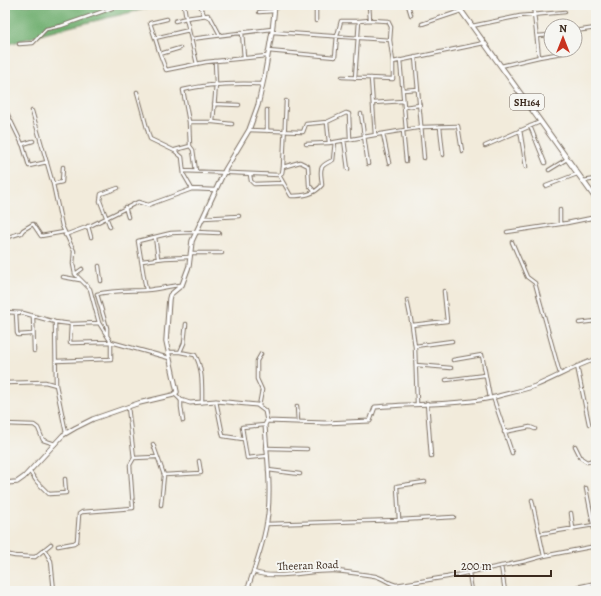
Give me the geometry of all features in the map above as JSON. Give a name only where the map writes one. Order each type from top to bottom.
[{"type":"main road","points":[[5,483],[17,482],[30,472],[54,444],[66,433],[93,419],[128,407],[175,394],[177,390],[166,341],[170,295],[182,284],[189,266],[192,241],[223,174],[249,130],[258,105],[272,31],[275,5]]},
{"type":"main road","name":"SH164","points":[[457,5],[596,200]]},
{"type":"street","points":[[20,44],[33,43],[46,29],[61,26],[121,5]]},
{"type":"street","points":[[184,5],[197,64]]},
{"type":"street","points":[[200,5],[204,15],[211,18],[220,35]]},
{"type":"street","points":[[316,5],[316,21]]},
{"type":"street","points":[[369,5],[370,20]]},
{"type":"street","points":[[408,5],[411,15]]},
{"type":"street","points":[[533,5],[540,56]]},
{"type":"street","points":[[260,12],[274,11]]},
{"type":"street","points":[[422,24],[462,11]]},
{"type":"street","points":[[472,26],[520,16],[565,12]]},
{"type":"street","points":[[175,21],[208,15]]},
{"type":"street","points":[[167,18],[150,23],[166,70],[215,61],[267,56]]},
{"type":"street","points":[[268,51],[336,57],[337,36],[340,21],[388,21],[391,27],[390,40],[393,62],[393,79],[342,77]]},
{"type":"street","points":[[355,78],[359,21]]},
{"type":"street","points":[[583,30],[596,28]]},
{"type":"street","points":[[155,38],[189,30]]},
{"type":"street","points":[[191,38],[242,32],[272,31],[390,40]]},
{"type":"street","points":[[242,32],[244,58]]},
{"type":"street","points":[[537,36],[543,35]]},
{"type":"street","points":[[393,62],[484,43]]},
{"type":"street","points":[[160,54],[180,48]]},
{"type":"street","points":[[501,66],[543,56]]},
{"type":"street","points":[[416,57],[424,158]]},
{"type":"street","points":[[400,60],[406,160]]},
{"type":"street","points":[[213,122],[216,84],[215,61]]},
{"type":"street","points":[[372,78],[376,135]]},
{"type":"street","points":[[196,171],[193,150],[190,146],[189,122],[183,90],[232,82],[262,84]]},
{"type":"street","points":[[403,90],[418,89]]},
{"type":"street","points":[[137,92],[150,140],[175,150],[182,157],[184,175],[192,189]]},
{"type":"street","points":[[373,103],[403,100]]},
{"type":"street","points":[[279,176],[282,174],[283,167],[286,102]]},
{"type":"street","points":[[214,104],[239,105]]},
{"type":"street","points":[[404,107],[420,105]]},
{"type":"street","points":[[267,110],[267,130]]},
{"type":"street","points":[[32,111],[53,184],[62,226],[74,251],[73,264],[75,274],[90,289],[99,323],[111,342],[111,359],[56,361]]},
{"type":"street","points":[[5,112],[7,112],[22,144],[29,166],[47,162]]},
{"type":"street","points":[[249,130],[303,132],[306,124],[327,122],[346,113],[349,114],[350,139]]},
{"type":"street","points":[[361,114],[363,137],[368,164]]},
{"type":"street","points":[[189,122],[232,124]]},
{"type":"street","points":[[327,122],[329,142]]},
{"type":"street","points":[[485,146],[540,122]]},
{"type":"street","points":[[306,144],[335,142],[422,128],[458,126],[462,151]]},
{"type":"street","points":[[530,126],[545,163]]},
{"type":"street","points":[[440,127],[443,155]]},
{"type":"street","points":[[520,130],[526,167]]},
{"type":"street","points":[[383,134],[389,163]]},
{"type":"street","points":[[22,144],[33,140]]},
{"type":"street","points":[[344,140],[348,168]]},
{"type":"street","points":[[279,176],[290,196],[305,196],[314,191],[322,185],[321,169],[323,165],[333,160],[335,142]]},
{"type":"street","points":[[175,150],[190,146]]},
{"type":"street","points":[[549,170],[567,158]]},
{"type":"street","points":[[283,167],[300,162],[308,166],[309,185],[314,191]]},
{"type":"street","points":[[53,184],[62,182],[63,167]]},
{"type":"street","points":[[184,171],[279,176]]},
{"type":"street","points":[[546,186],[577,174]]},
{"type":"street","points":[[250,175],[251,181],[254,184],[283,183]]},
{"type":"street","points":[[583,181],[596,179]]},
{"type":"street","points":[[110,227],[100,201],[101,194],[118,188]]},
{"type":"street","points":[[5,238],[21,233],[33,224],[41,236],[65,234],[107,218],[138,202],[148,205],[192,189],[215,190]]},
{"type":"street","points":[[125,208],[128,217]]},
{"type":"street","points":[[560,210],[560,224]]},
{"type":"street","points":[[203,218],[239,216]]},
{"type":"street","points":[[507,232],[596,217]]},
{"type":"street","points":[[88,226],[91,236]]},
{"type":"street","points":[[146,290],[138,241],[171,233],[219,233]]},
{"type":"street","points":[[155,237],[158,258]]},
{"type":"street","points":[[512,242],[527,277],[535,283],[560,374]]},
{"type":"street","points":[[142,261],[158,258],[222,253]]},
{"type":"street","points":[[99,266],[101,281]]},
{"type":"street","points":[[75,274],[82,269]]},
{"type":"street","points":[[63,277],[81,280]]},
{"type":"street","points":[[107,335],[107,328],[97,294],[109,291],[126,292],[136,289],[146,290],[182,284]]},
{"type":"street","points":[[412,325],[447,321],[444,291]]},
{"type":"street","points":[[406,300],[415,346],[417,404]]},
{"type":"street","points":[[5,312],[71,324],[99,323]]},
{"type":"street","points":[[16,313],[18,336],[32,334]]},
{"type":"street","points":[[33,316],[32,334],[34,351]]},
{"type":"street","points":[[579,323],[596,321]]},
{"type":"street","points":[[55,322],[56,385],[66,433]]},
{"type":"street","points":[[71,324],[70,343],[111,342],[169,358]]},
{"type":"street","points":[[180,352],[184,343],[186,324]]},
{"type":"street","points":[[415,346],[452,341]]},
{"type":"street","points":[[168,352],[195,354],[202,386],[202,402]]},
{"type":"street","points":[[259,406],[262,390],[257,379],[257,361],[261,354]]},
{"type":"street","points":[[453,360],[482,355],[485,375],[512,453]]},
{"type":"street","points":[[267,421],[325,423],[370,421],[376,407],[455,402],[492,397],[534,386],[596,359]]},
{"type":"street","points":[[416,365],[451,368]]},
{"type":"street","points":[[577,366],[589,424]]},
{"type":"street","points":[[446,380],[485,375]]},
{"type":"street","points":[[5,383],[45,382],[56,385]]},
{"type":"street","points":[[175,394],[181,400],[190,403],[216,401],[252,404],[259,406],[264,411],[267,421],[265,425],[269,492],[266,524],[248,591]]},
{"type":"street","points":[[181,400],[180,407],[184,420]]},
{"type":"street","points":[[216,401],[224,436],[243,439]]},
{"type":"street","points":[[427,403],[430,456]]},
{"type":"street","points":[[297,406],[298,422]]},
{"type":"street","points":[[58,546],[77,541],[79,514],[82,512],[133,508],[130,465],[134,458],[128,407]]},
{"type":"street","points":[[5,424],[34,425],[38,428],[43,440],[54,444]]},
{"type":"street","points":[[265,425],[242,427],[247,458],[267,456]]},
{"type":"street","points":[[504,432],[530,427],[535,429]]},
{"type":"street","points":[[153,444],[156,457],[164,475],[161,505]]},
{"type":"street","points":[[575,446],[581,458],[587,462],[596,459]]},
{"type":"street","points":[[266,448],[307,449]]},
{"type":"street","points":[[134,458],[156,457]]},
{"type":"street","points":[[164,475],[201,473],[199,461]]},
{"type":"street","points":[[268,470],[300,474]]},
{"type":"street","points":[[30,472],[49,494],[66,493],[65,479]]},
{"type":"street","points":[[399,520],[397,486],[425,482]]},
{"type":"street","points":[[586,488],[596,539]]},
{"type":"street","points":[[532,500],[544,556]]},
{"type":"street","points":[[571,513],[573,528]]},
{"type":"street","points":[[266,524],[454,517]]},
{"type":"street","points":[[539,534],[594,525]]},
{"type":"street","points":[[5,554],[35,557],[51,544]]},
{"type":"street","name":"Theeran Road","points":[[254,572],[282,574],[335,571],[381,577],[388,583],[396,585],[526,562],[544,556],[596,546]]},
{"type":"street","points":[[44,549],[51,561],[54,591]]},
{"type":"street","points":[[501,566],[505,591]]},
{"type":"street","points":[[469,573],[472,591]]},
{"type":"street","points":[[558,591],[596,583]]},
{"type":"green space","points":[[5,5],[162,5],[69,27],[5,45]]}]
